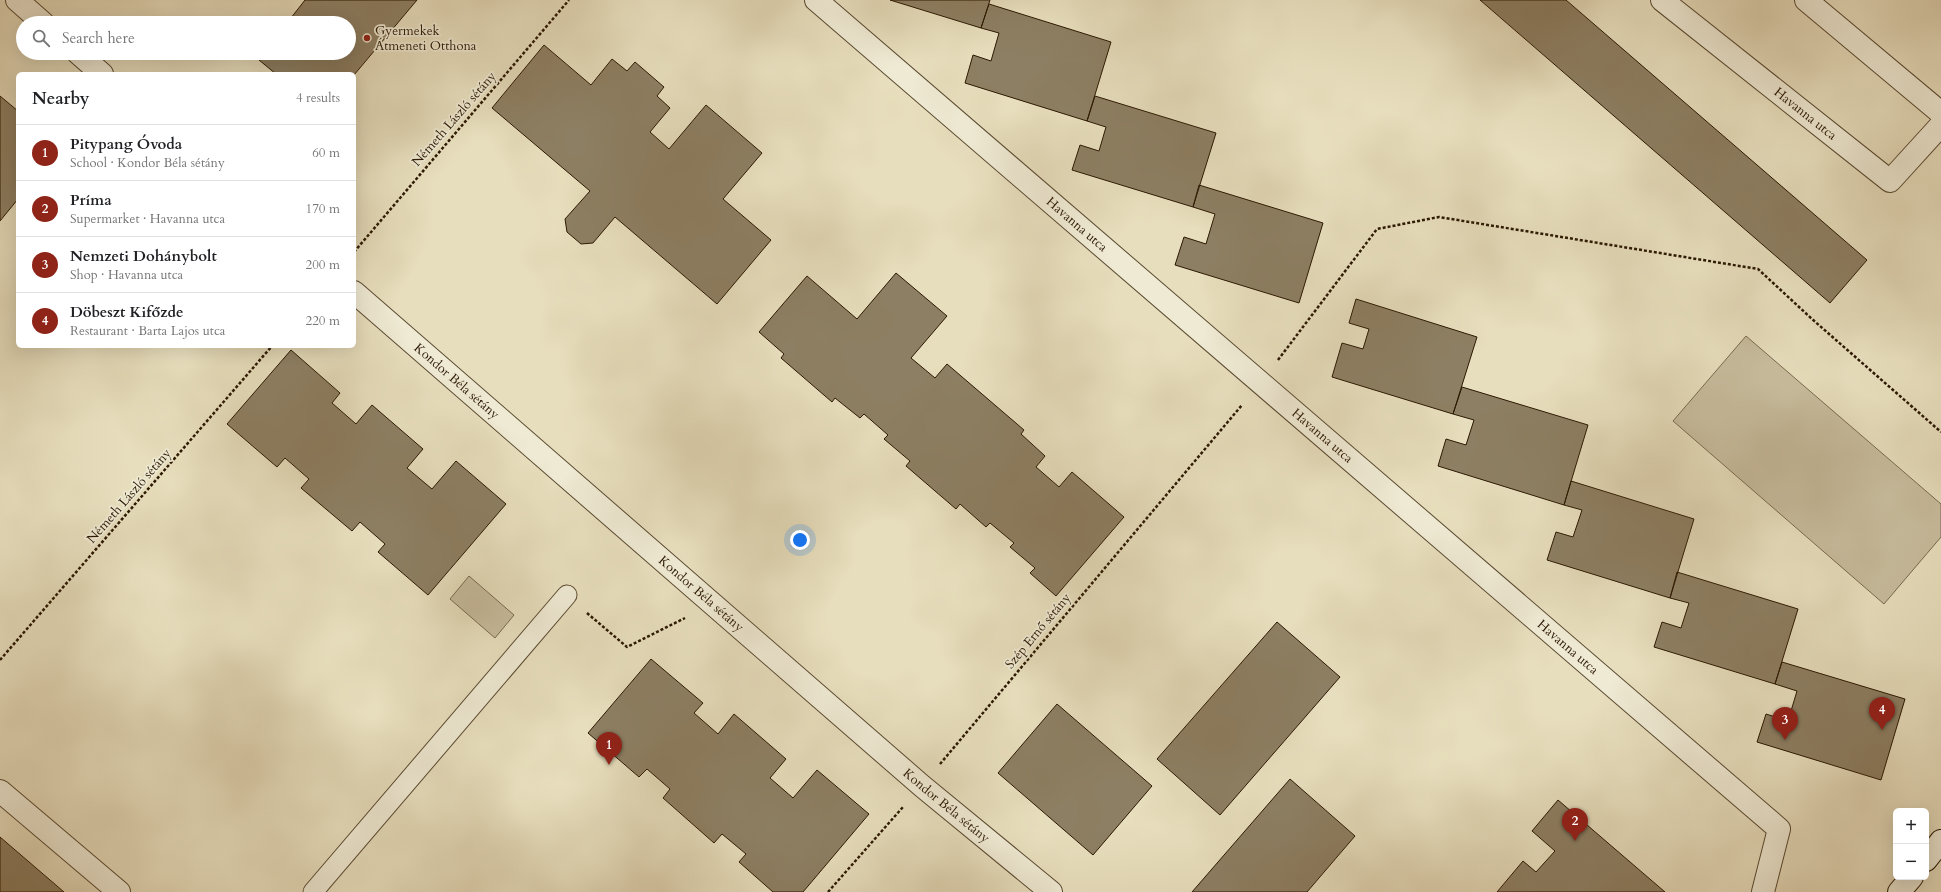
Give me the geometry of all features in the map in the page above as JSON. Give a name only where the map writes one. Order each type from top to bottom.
[{"type":"street","points":[[16,0],[35,16]]},
{"type":"street","name":"Havanna utca","points":[[816,0],[1261,382],[1332,446],[1779,829],[1763,892]]},
{"type":"street","name":"Havanna utca","points":[[1662,0],[1890,181],[1941,125]]},
{"type":"street","points":[[1806,0],[1941,113]]},
{"type":"street","points":[[86,60],[100,72]]},
{"type":"street","name":"Kondor Béla sétány","points":[[356,294],[922,786],[1051,892]]},
{"type":"street","points":[[0,791],[119,892]]},
{"type":"street","points":[[1929,856],[1941,841]]},
{"type":"street","points":[[1900,892],[1910,880]]},
{"type":"lane","points":[[313,892],[567,595]]},
{"type":"path","name":"Németh László sétány","points":[[356,250],[569,0]]},
{"type":"path","name":"Szép Ernő sétány","points":[[828,892],[922,786],[1261,382],[1377,229],[1439,217],[1758,269],[1812,319],[1941,432]]},
{"type":"path","name":"Németh László sétány","points":[[0,660],[270,348]]},
{"type":"path","points":[[567,595],[627,647],[712,604]]},
{"type":"shaded area","points":[[1746,336],[1941,504],[1941,537],[1884,604],[1673,421]]},
{"type":"shaded area","points":[[469,576],[514,615],[495,638],[450,599]]},
{"type":"building","name":"Gyermekek Átmeneti Otthona","points":[[305,0],[417,0],[356,73],[274,72],[259,60],[356,60],[356,16],[292,16]]},
{"type":"building","points":[[890,0],[990,0],[981,28]]},
{"type":"building","points":[[1480,0],[1566,0],[1867,260],[1830,303]]},
{"type":"building","points":[[989,4],[1111,42],[1087,121],[965,83],[973,55],[991,61],[999,33],[981,28]]},
{"type":"building","points":[[544,45],[591,85],[612,59],[627,71],[635,62],[664,87],[657,96],[670,108],[650,132],[669,149],[706,105],[762,153],[723,199],[771,240],[717,304],[615,217],[593,243],[581,244],[567,232],[565,219],[590,191],[492,108]]},
{"type":"building","points":[[0,96],[16,109],[16,201],[0,221]]},
{"type":"building","points":[[1095,96],[1216,133],[1193,207],[1072,170],[1080,145],[1099,151],[1106,127],[1087,121]]},
{"type":"building","points":[[1199,185],[1323,223],[1299,303],[1175,265],[1184,237],[1206,244],[1215,214],[1193,207]]},
{"type":"building","points":[[896,273],[947,316],[911,358],[935,378],[947,364],[1024,430],[1021,434],[1045,456],[1036,467],[1059,487],[1072,472],[1124,517],[1056,596],[1030,573],[1035,568],[1010,547],[1014,543],[990,523],[986,527],[960,504],[956,509],[906,466],[910,461],[884,439],[888,435],[864,414],[860,418],[835,398],[832,402],[781,358],[784,354],[759,332],[807,276],[857,319]]},
{"type":"building","points":[[1356,299],[1477,337],[1453,414],[1332,377],[1342,343],[1363,349],[1369,329],[1349,323]]},
{"type":"building","points":[[291,350],[340,393],[332,403],[356,424],[372,405],[423,449],[407,468],[432,489],[456,461],[506,504],[428,595],[378,552],[385,544],[360,522],[352,531],[301,488],[309,479],[285,458],[277,467],[227,424]]},
{"type":"building","points":[[1462,387],[1588,425],[1564,505],[1438,466],[1446,439],[1466,445],[1474,420],[1453,414]]},
{"type":"building","points":[[1571,481],[1694,519],[1670,598],[1547,560],[1556,532],[1573,537],[1582,510],[1564,505]]},
{"type":"building","points":[[1677,572],[1798,609],[1775,684],[1654,647],[1662,622],[1681,628],[1689,603],[1670,598]]},
{"type":"building","points":[[1277,622],[1340,677],[1220,815],[1157,759]]},
{"type":"building","points":[[651,659],[703,703],[694,713],[718,734],[734,714],[786,759],[770,778],[793,798],[817,770],[869,814],[803,892],[773,892],[739,862],[746,854],[722,834],[714,843],[663,798],[670,789],[647,769],[639,777],[588,733]]},
{"type":"building","points":[[1782,662],[1905,699],[1881,780],[1757,742],[1766,714],[1788,721],[1797,691],[1775,684]]},
{"type":"building","points":[[1057,704],[1152,786],[1093,855],[998,773]]},
{"type":"building","points":[[1290,779],[1355,836],[1307,892],[1192,892]]},
{"type":"building","points":[[1558,800],[1665,892],[1497,892],[1523,861],[1536,872],[1555,851],[1532,831]]},
{"type":"building","points":[[0,837],[64,892],[0,892]]},
{"type":"place","name":"Gyermekek Átmeneti Otthona","points":[[367,38]]},
{"type":"place","name":"Döbeszt Kifőzde","points":[[1882,730]]},
{"type":"place","name":"Nemzeti Dohánybolt","points":[[1785,740]]},
{"type":"place","name":"Pitypang Óvoda","points":[[609,765]]},
{"type":"place","name":"Príma","points":[[1575,841]]}]
